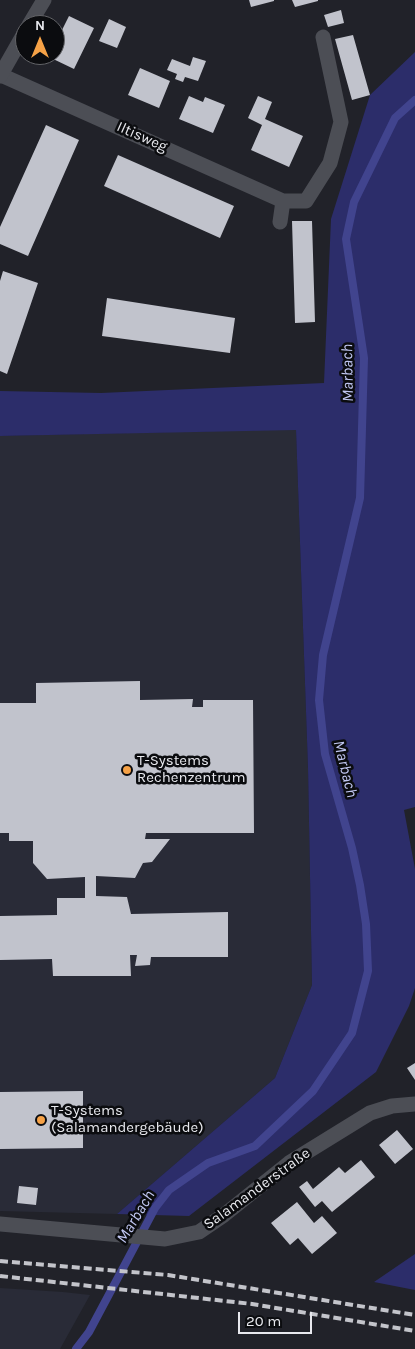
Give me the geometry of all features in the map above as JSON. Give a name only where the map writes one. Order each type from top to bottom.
[{"type":"street","points":[[35,15],[44,0]]},
{"type":"street","name":"Iltisweg","points":[[0,76],[283,201],[306,201],[330,163],[340,122],[323,37]]},
{"type":"street","points":[[0,76],[15,50]]},
{"type":"street","points":[[280,222],[283,201]]},
{"type":"street","name":"Salamanderstraße","points":[[0,1224],[165,1239],[198,1232],[224,1215],[289,1164],[370,1113],[392,1106],[415,1104]]},
{"type":"shaded area","points":[[415,52],[415,807],[404,810],[415,869],[415,988],[409,1006],[376,1072],[189,1216],[117,1214],[275,1078],[312,985],[308,768],[296,430],[0,436],[0,391],[101,393],[324,383],[331,219],[370,95]]},
{"type":"shaded area","points":[[296,429],[308,768],[312,985],[275,1078],[117,1214],[0,1211],[0,436]]},
{"type":"shaded area","points":[[415,1254],[415,1290],[374,1282]]},
{"type":"shaded area","points":[[0,1288],[90,1295],[60,1349],[0,1349]]},
{"type":"building","points":[[249,0],[274,0],[274,1],[251,7]]},
{"type":"building","points":[[292,0],[318,0],[318,1],[295,7]]},
{"type":"building","points":[[341,10],[344,23],[328,27],[324,15]]},
{"type":"building","points":[[69,16],[94,28],[74,69],[65,65],[65,24]]},
{"type":"building","points":[[109,19],[126,27],[117,48],[99,41]]},
{"type":"building","points":[[353,35],[370,95],[352,100],[335,39]]},
{"type":"building","points":[[193,57],[206,61],[198,81],[185,77],[183,82],[175,79],[177,74],[167,70],[172,59],[190,66]]},
{"type":"building","points":[[140,68],[170,81],[159,108],[128,95]]},
{"type":"building","points":[[189,96],[203,102],[205,97],[225,105],[213,133],[179,119]]},
{"type":"building","points":[[258,96],[272,102],[265,119],[303,136],[289,167],[251,150],[262,125],[248,118]]},
{"type":"building","points":[[46,125],[79,140],[28,256],[0,244],[0,227]]},
{"type":"building","points":[[118,155],[234,206],[220,238],[104,186]]},
{"type":"building","points":[[292,221],[312,221],[315,322],[295,323]]},
{"type":"building","points":[[3,271],[38,283],[7,374],[0,371],[0,281]]},
{"type":"building","points":[[107,298],[235,318],[230,353],[102,336]]},
{"type":"building","name":"T-Systems Rechenzentrum","points":[[140,681],[140,700],[193,699],[192,707],[203,707],[203,700],[253,700],[254,833],[146,833],[145,839],[170,839],[152,862],[143,863],[135,878],[96,876],[96,896],[127,897],[131,914],[228,912],[228,957],[151,957],[150,965],[135,966],[137,955],[130,955],[131,976],[53,976],[52,959],[0,960],[0,916],[57,915],[57,898],[85,898],[85,877],[47,879],[33,863],[33,841],[9,841],[9,833],[0,833],[0,703],[36,703],[36,683]]},
{"type":"building","points":[[415,1063],[415,1080],[407,1068]]},
{"type":"building","name":"T-Systems (Salamandergebäude)","points":[[83,1091],[83,1148],[0,1149],[0,1092]]},
{"type":"building","points":[[397,1130],[413,1149],[395,1164],[379,1145]]},
{"type":"building","points":[[361,1160],[375,1177],[332,1212],[322,1201],[315,1207],[299,1187],[307,1181],[313,1189],[339,1167],[345,1173]]},
{"type":"building","points":[[19,1186],[38,1188],[36,1205],[17,1203]]},
{"type":"building","points":[[297,1202],[314,1223],[322,1216],[337,1233],[312,1254],[298,1238],[290,1245],[271,1223]]},
{"type":"waterway","name":"Marbach","points":[[76,1349],[89,1332],[155,1208],[169,1190],[208,1163],[255,1146],[313,1091],[352,1033],[368,971],[366,924],[352,848],[325,754],[319,700],[323,655],[360,498],[364,358],[346,239],[354,202],[395,118],[415,100]]},
{"type":"railway","points":[[0,1261],[168,1275],[415,1315]]},
{"type":"railway","points":[[0,1276],[252,1304],[415,1331]]},
{"type":"place","name":"T-Systems Rechenzentrum","points":[[127,770]]},
{"type":"place","name":"T-Systems (Salamandergebäude)","points":[[41,1120]]}]
